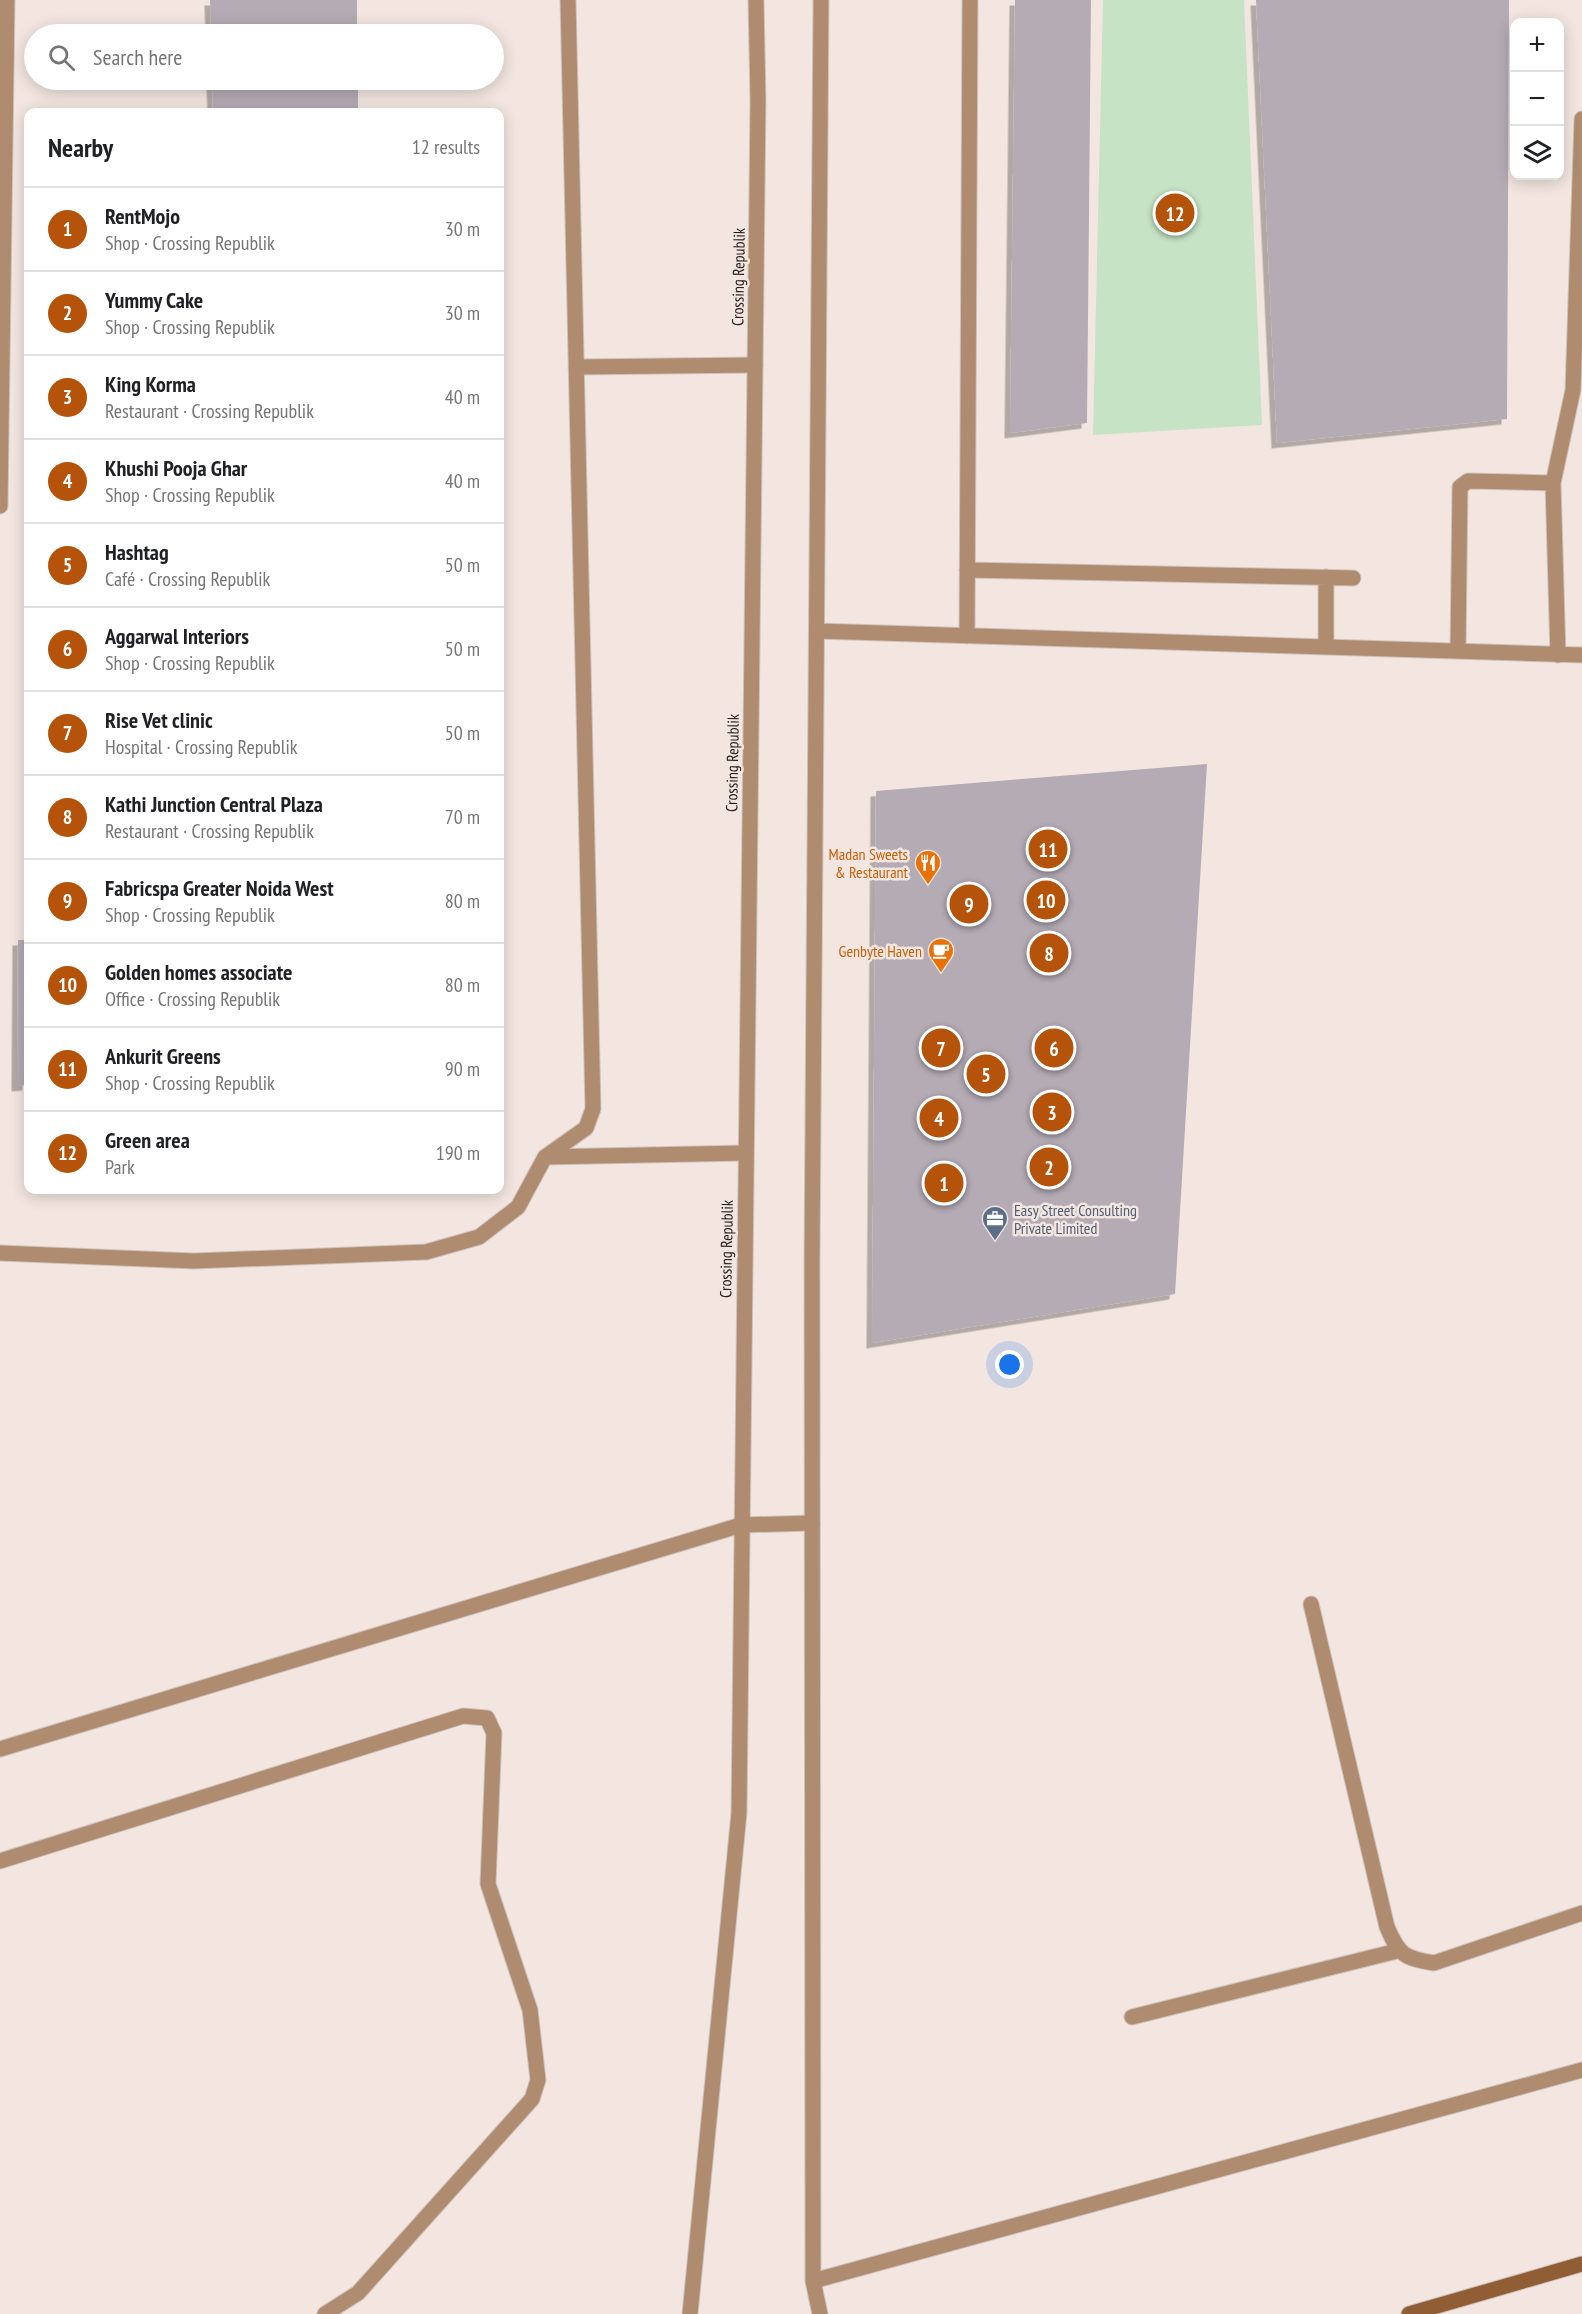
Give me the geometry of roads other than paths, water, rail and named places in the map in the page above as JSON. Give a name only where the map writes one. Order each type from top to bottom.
[{"type":"main road","points":[[1409,2314],[1582,2264]]},
{"type":"street","points":[[0,506],[7,0]]},
{"type":"street","points":[[0,1253],[194,1261],[426,1252],[479,1237],[518,1208],[545,1157],[586,1128],[593,1110],[568,0]]},
{"type":"street","name":"Crossing Republik","points":[[690,2314],[739,1813],[758,100],[756,0]]},
{"type":"street","points":[[820,2314],[813,2281],[812,1523],[821,0]]},
{"type":"street","points":[[967,636],[970,0]]},
{"type":"street","points":[[1558,655],[1553,483],[1573,390],[1582,119]]},
{"type":"street","points":[[576,367],[755,365]]},
{"type":"street","points":[[1458,651],[1460,487],[1468,481],[1553,483]]},
{"type":"street","points":[[968,570],[1353,578]]},
{"type":"street","points":[[1326,577],[1326,647]]},
{"type":"street","points":[[817,632],[1582,655]]},
{"type":"street","points":[[545,1157],[745,1153]]},
{"type":"street","points":[[0,1749],[741,1526],[812,1523]]},
{"type":"street","points":[[1311,1604],[1387,1927],[1397,1951],[1412,1959],[1434,1964],[1582,1913]]},
{"type":"street","points":[[0,1861],[463,1716],[487,1718],[494,1733],[488,1884],[530,2010],[538,2080],[532,2099],[358,2293],[326,2314]]},
{"type":"street","points":[[1132,2017],[1397,1951]]},
{"type":"street","points":[[813,2281],[1582,2070]]},
{"type":"place","name":"Green area","points":[[1175,213]]},
{"type":"place","name":"Ankurit Greens","points":[[1048,849]]},
{"type":"place","name":"Madan Sweets & Restaurant","points":[[928,886]]},
{"type":"place","name":"Golden homes associate","points":[[1046,900]]},
{"type":"place","name":"Fabricspa Greater Noida West","points":[[969,904]]},
{"type":"place","name":"Kathi Junction Central Plaza","points":[[1049,953]]},
{"type":"place","name":"Genbyte Haven","points":[[941,974]]},
{"type":"place","name":"Rise Vet clinic","points":[[941,1048]]},
{"type":"place","name":"Aggarwal Interiors","points":[[1054,1048]]},
{"type":"place","name":"Hashtag","points":[[986,1074]]},
{"type":"place","name":"King Korma","points":[[1052,1112]]},
{"type":"place","name":"Khushi Pooja Ghar","points":[[939,1118]]},
{"type":"place","name":"Yummy Cake","points":[[1049,1167]]},
{"type":"place","name":"RentMojo","points":[[944,1183]]},
{"type":"place","name":"Easy Street Consulting Private Limited","points":[[995,1242]]}]
